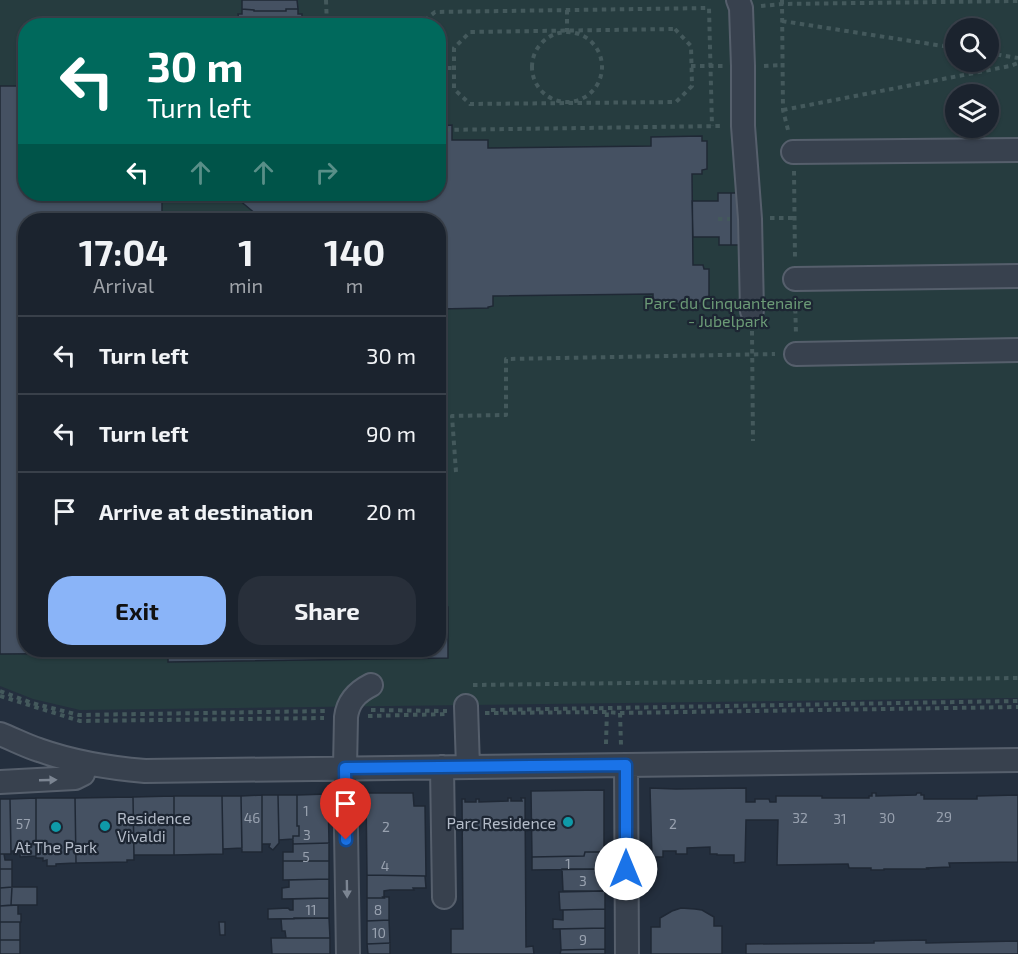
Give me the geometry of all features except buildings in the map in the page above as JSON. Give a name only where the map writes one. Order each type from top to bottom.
[{"type":"street","points":[[739,4],[743,126],[750,219],[752,311]]},
{"type":"street","points":[[793,152],[1018,150]]},
{"type":"street","points":[[795,279],[1018,276]]},
{"type":"street","points":[[796,354],[1018,350]]},
{"type":"street","points":[[348,954],[346,713],[357,693],[371,685]]},
{"type":"street","points":[[466,704],[468,767]]},
{"type":"street","points":[[0,734],[39,750],[86,763],[107,768],[145,771],[1018,759]]},
{"type":"street","points":[[0,782],[75,778],[83,774],[86,763]]},
{"type":"street","points":[[626,765],[627,954]]},
{"type":"street","points":[[442,767],[444,897]]},
{"type":"path","points":[[326,0],[327,18]]},
{"type":"path","points":[[739,4],[1018,1]]},
{"type":"path","points":[[456,472],[452,416],[506,415],[506,359],[796,354],[793,152],[783,110],[782,2]]},
{"type":"path","points":[[429,18],[435,12],[709,8],[712,126]]},
{"type":"path","points":[[567,10],[567,32]]},
{"type":"path","points":[[782,21],[945,46]]},
{"type":"path","points":[[675,29],[691,45],[692,86],[676,102],[470,104],[454,89],[454,48],[470,32],[567,32],[675,29]]},
{"type":"path","points":[[567,32],[591,40],[602,62],[597,86],[584,98],[568,102],[552,99],[538,88],[532,72],[532,63],[543,41],[551,36],[567,32]]},
{"type":"path","points":[[999,56],[1018,61]]},
{"type":"path","points":[[783,110],[999,68],[1018,61]]},
{"type":"path","points":[[762,66],[783,65]]},
{"type":"path","points":[[691,66],[710,66]]},
{"type":"path","points":[[446,68],[454,68]]},
{"type":"path","points":[[446,130],[743,126]]},
{"type":"path","points":[[784,218],[794,218]]},
{"type":"path","points":[[752,354],[753,441]]},
{"type":"path","points":[[0,696],[80,721],[346,713],[466,704],[1018,678]]},
{"type":"path","points":[[0,691],[79,716],[346,713]]},
{"type":"path","points":[[466,704],[607,710],[1018,701]]},
{"type":"path","points":[[607,710],[620,713],[1018,707]]},
{"type":"path","points":[[606,744],[607,710]]},
{"type":"path","points":[[620,713],[621,749],[626,765]]},
{"type":"green space","name":"Parc du Cinquantenaire - Jubelpark","points":[[0,0],[1018,0],[1018,698],[80,710],[33,699],[0,686]]},
{"type":"place","name":"Parc Residence","points":[[568,822]]},
{"type":"place","name":"Residence Vivaldi","points":[[105,826]]},
{"type":"place","name":"At The Park","points":[[56,827]]},
{"type":"route","points":[[346,840],[345,768],[626,765],[626,869]]}]
